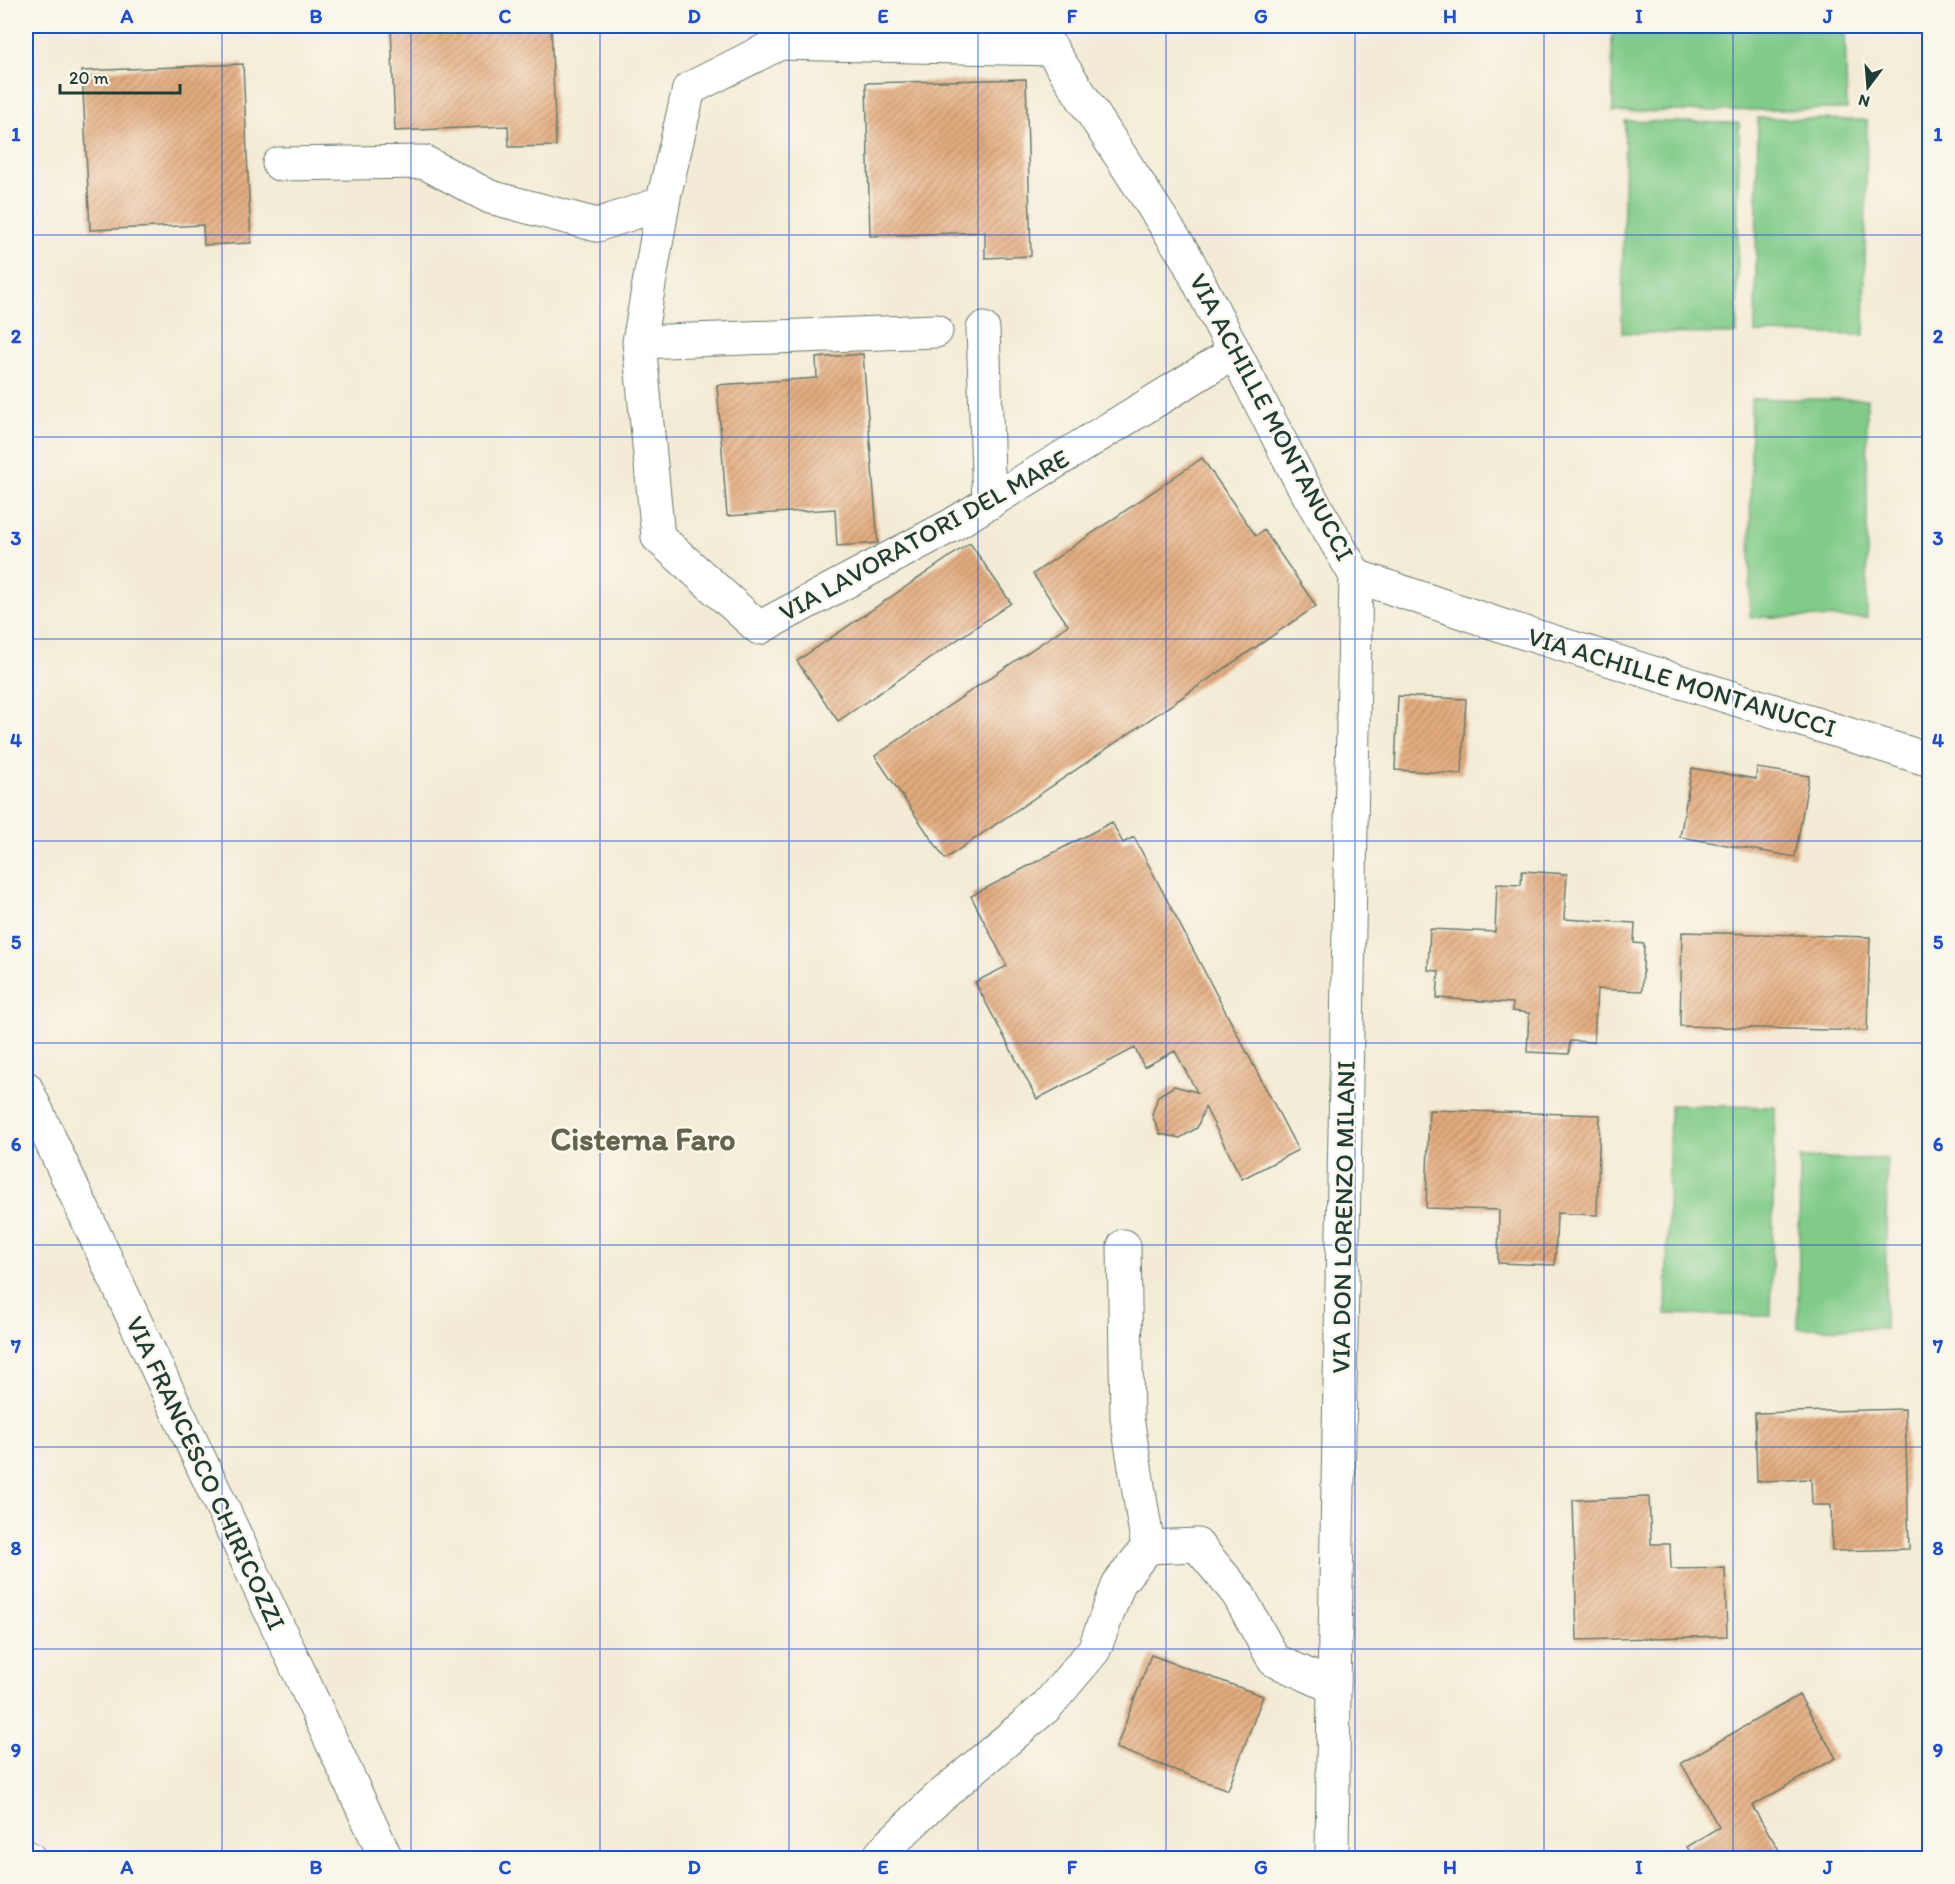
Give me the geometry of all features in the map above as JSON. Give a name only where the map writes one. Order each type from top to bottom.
[{"type":"street","name":"VIA LAVORATORI DEL MARE","points":[[1044,37],[780,43],[689,89],[663,203],[639,342],[658,537],[759,628],[952,525],[1235,352]]},
{"type":"street","name":"VIA ACHILLE MONTANUCCI","points":[[1044,37],[1186,257],[1300,480],[1356,576],[1503,626],[1929,760]]},
{"type":"street","points":[[279,164],[424,162],[490,197],[597,225],[663,203]]},
{"type":"street","points":[[983,329],[989,503]]},
{"type":"street","points":[[639,342],[936,331]]},
{"type":"street","name":"VIA DON LORENZO MILANI","points":[[1332,1858],[1356,576]]},
{"type":"street","name":"VIA FRANCESCO CHIRICOZZI","points":[[26,1088],[386,1858]]},
{"type":"street","points":[[878,1858],[937,1799],[1046,1707],[1094,1650],[1119,1583],[1148,1547],[1127,1418],[1124,1246]]},
{"type":"street","points":[[1148,1547],[1197,1545],[1238,1594],[1274,1660],[1334,1687]]},
{"type":"green space","points":[[1612,26],[1845,26],[1847,109],[1613,112]]},
{"type":"green space","points":[[1758,118],[1867,120],[1864,335],[1755,333]]},
{"type":"green space","points":[[1625,121],[1739,123],[1737,334],[1622,333]]},
{"type":"green space","points":[[1751,399],[1867,399],[1867,618],[1750,617]]},
{"type":"green space","points":[[1670,1105],[1775,1107],[1771,1316],[1666,1314]]},
{"type":"green space","points":[[1800,1158],[1887,1159],[1885,1329],[1798,1328]]},
{"type":"building","points":[[391,26],[551,26],[556,146],[509,147],[508,126],[395,131]]},
{"type":"building","points":[[243,64],[251,243],[204,245],[203,225],[90,230],[82,71]]},
{"type":"building","points":[[1026,79],[1031,256],[985,258],[985,232],[870,236],[866,83]]},
{"type":"building","points":[[863,354],[878,543],[837,546],[835,509],[727,516],[717,385],[817,378],[816,358]]},
{"type":"building","points":[[1202,458],[1256,536],[1264,530],[1316,606],[945,859],[875,756],[1068,625],[1033,574]]},
{"type":"building","points":[[970,543],[1011,603],[838,721],[797,661]]},
{"type":"building","points":[[1398,696],[1466,699],[1462,774],[1395,770]]},
{"type":"building","points":[[1692,768],[1756,779],[1757,768],[1809,776],[1795,857],[1680,837]]},
{"type":"building","points":[[1112,822],[1123,843],[1134,837],[1298,1150],[1242,1179],[1205,1107],[1197,1128],[1180,1138],[1160,1134],[1152,1115],[1158,1096],[1174,1086],[1197,1092],[1175,1051],[1144,1067],[1135,1048],[1037,1099],[975,982],[1007,966],[971,896]]},
{"type":"building","points":[[1522,871],[1567,874],[1564,919],[1635,923],[1634,943],[1644,944],[1642,991],[1597,989],[1594,1042],[1570,1041],[1569,1054],[1527,1052],[1529,1013],[1512,1011],[1513,1003],[1437,998],[1439,971],[1428,970],[1430,929],[1495,932],[1497,884],[1521,885]]},
{"type":"building","points":[[1682,932],[1870,937],[1867,1031],[1680,1026]]},
{"type":"building","points":[[1429,1110],[1600,1115],[1597,1215],[1557,1213],[1555,1265],[1498,1263],[1499,1210],[1426,1208]]},
{"type":"building","points":[[1905,1409],[1909,1549],[1832,1551],[1831,1505],[1812,1505],[1811,1479],[1757,1481],[1755,1413]]},
{"type":"building","points":[[1649,1497],[1651,1544],[1670,1544],[1671,1569],[1725,1568],[1727,1636],[1577,1640],[1573,1500]]},
{"type":"building","points":[[1151,1655],[1263,1696],[1228,1790],[1116,1748]]},
{"type":"building","points":[[1799,1695],[1836,1758],[1752,1806],[1784,1858],[1694,1858],[1687,1847],[1719,1827],[1681,1763]]},
{"type":"district","name":"Cisterna Faro","points":[[643,1139]]}]
